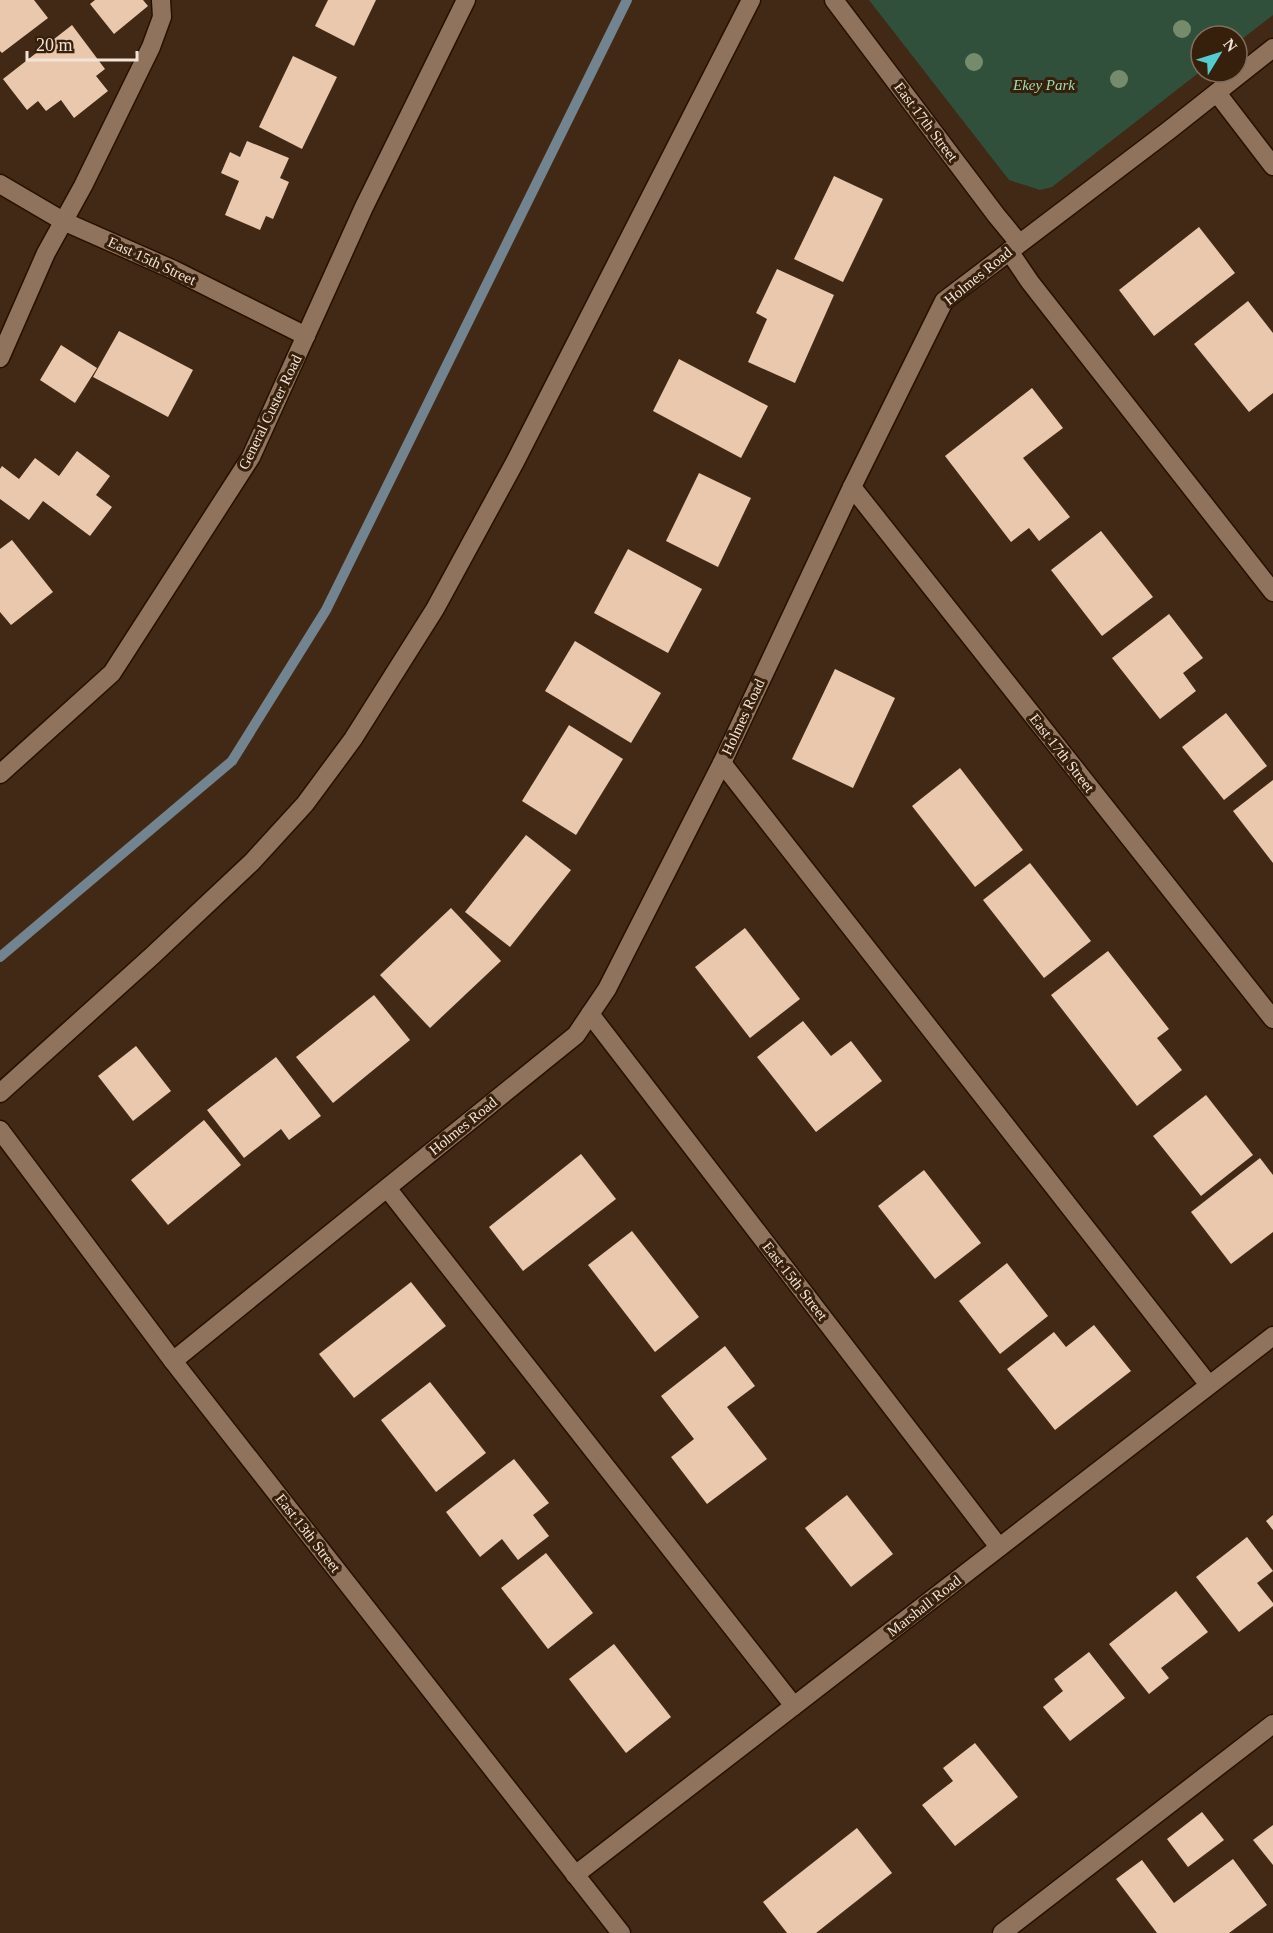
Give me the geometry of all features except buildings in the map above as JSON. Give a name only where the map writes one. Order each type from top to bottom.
[{"type":"street","points":[[0,358],[46,253],[83,186],[151,47],[162,17],[161,0]]},
{"type":"street","name":"General Custer Road","points":[[0,774],[112,673],[251,457],[364,207],[466,0]]},
{"type":"street","points":[[0,1093],[252,862],[305,804],[353,739],[435,609],[515,462],[751,0]]},
{"type":"street","name":"East 17th Street","points":[[834,0],[996,215],[1030,282],[1273,592]]},
{"type":"street","name":"Holmes Road","points":[[173,1361],[576,1035],[607,989],[722,763],[852,487],[944,301],[1273,48]]},
{"type":"street","points":[[1216,93],[1273,166]]},
{"type":"street","name":"East 15th Street","points":[[0,184],[63,220],[174,270],[306,336]]},
{"type":"street","name":"East 17th Street","points":[[852,487],[1273,1019]]},
{"type":"street","points":[[722,763],[1209,1385]]},
{"type":"street","name":"East 15th Street","points":[[590,1014],[999,1547]]},
{"type":"street","name":"East 13th Street","points":[[0,1130],[173,1361],[621,1933]]},
{"type":"street","points":[[387,1188],[794,1706]]},
{"type":"street","name":"Marshall Road","points":[[575,1875],[1273,1336]]},
{"type":"street","points":[[1002,1933],[1273,1724]]},
{"type":"green space","name":"Ekey Park","points":[[869,0],[1273,0],[1273,15],[1249,34],[1249,24],[1189,24],[1189,80],[1052,187],[1040,190],[1009,180]]},
{"type":"waterway","points":[[0,957],[232,761],[326,610],[627,0]]}]
